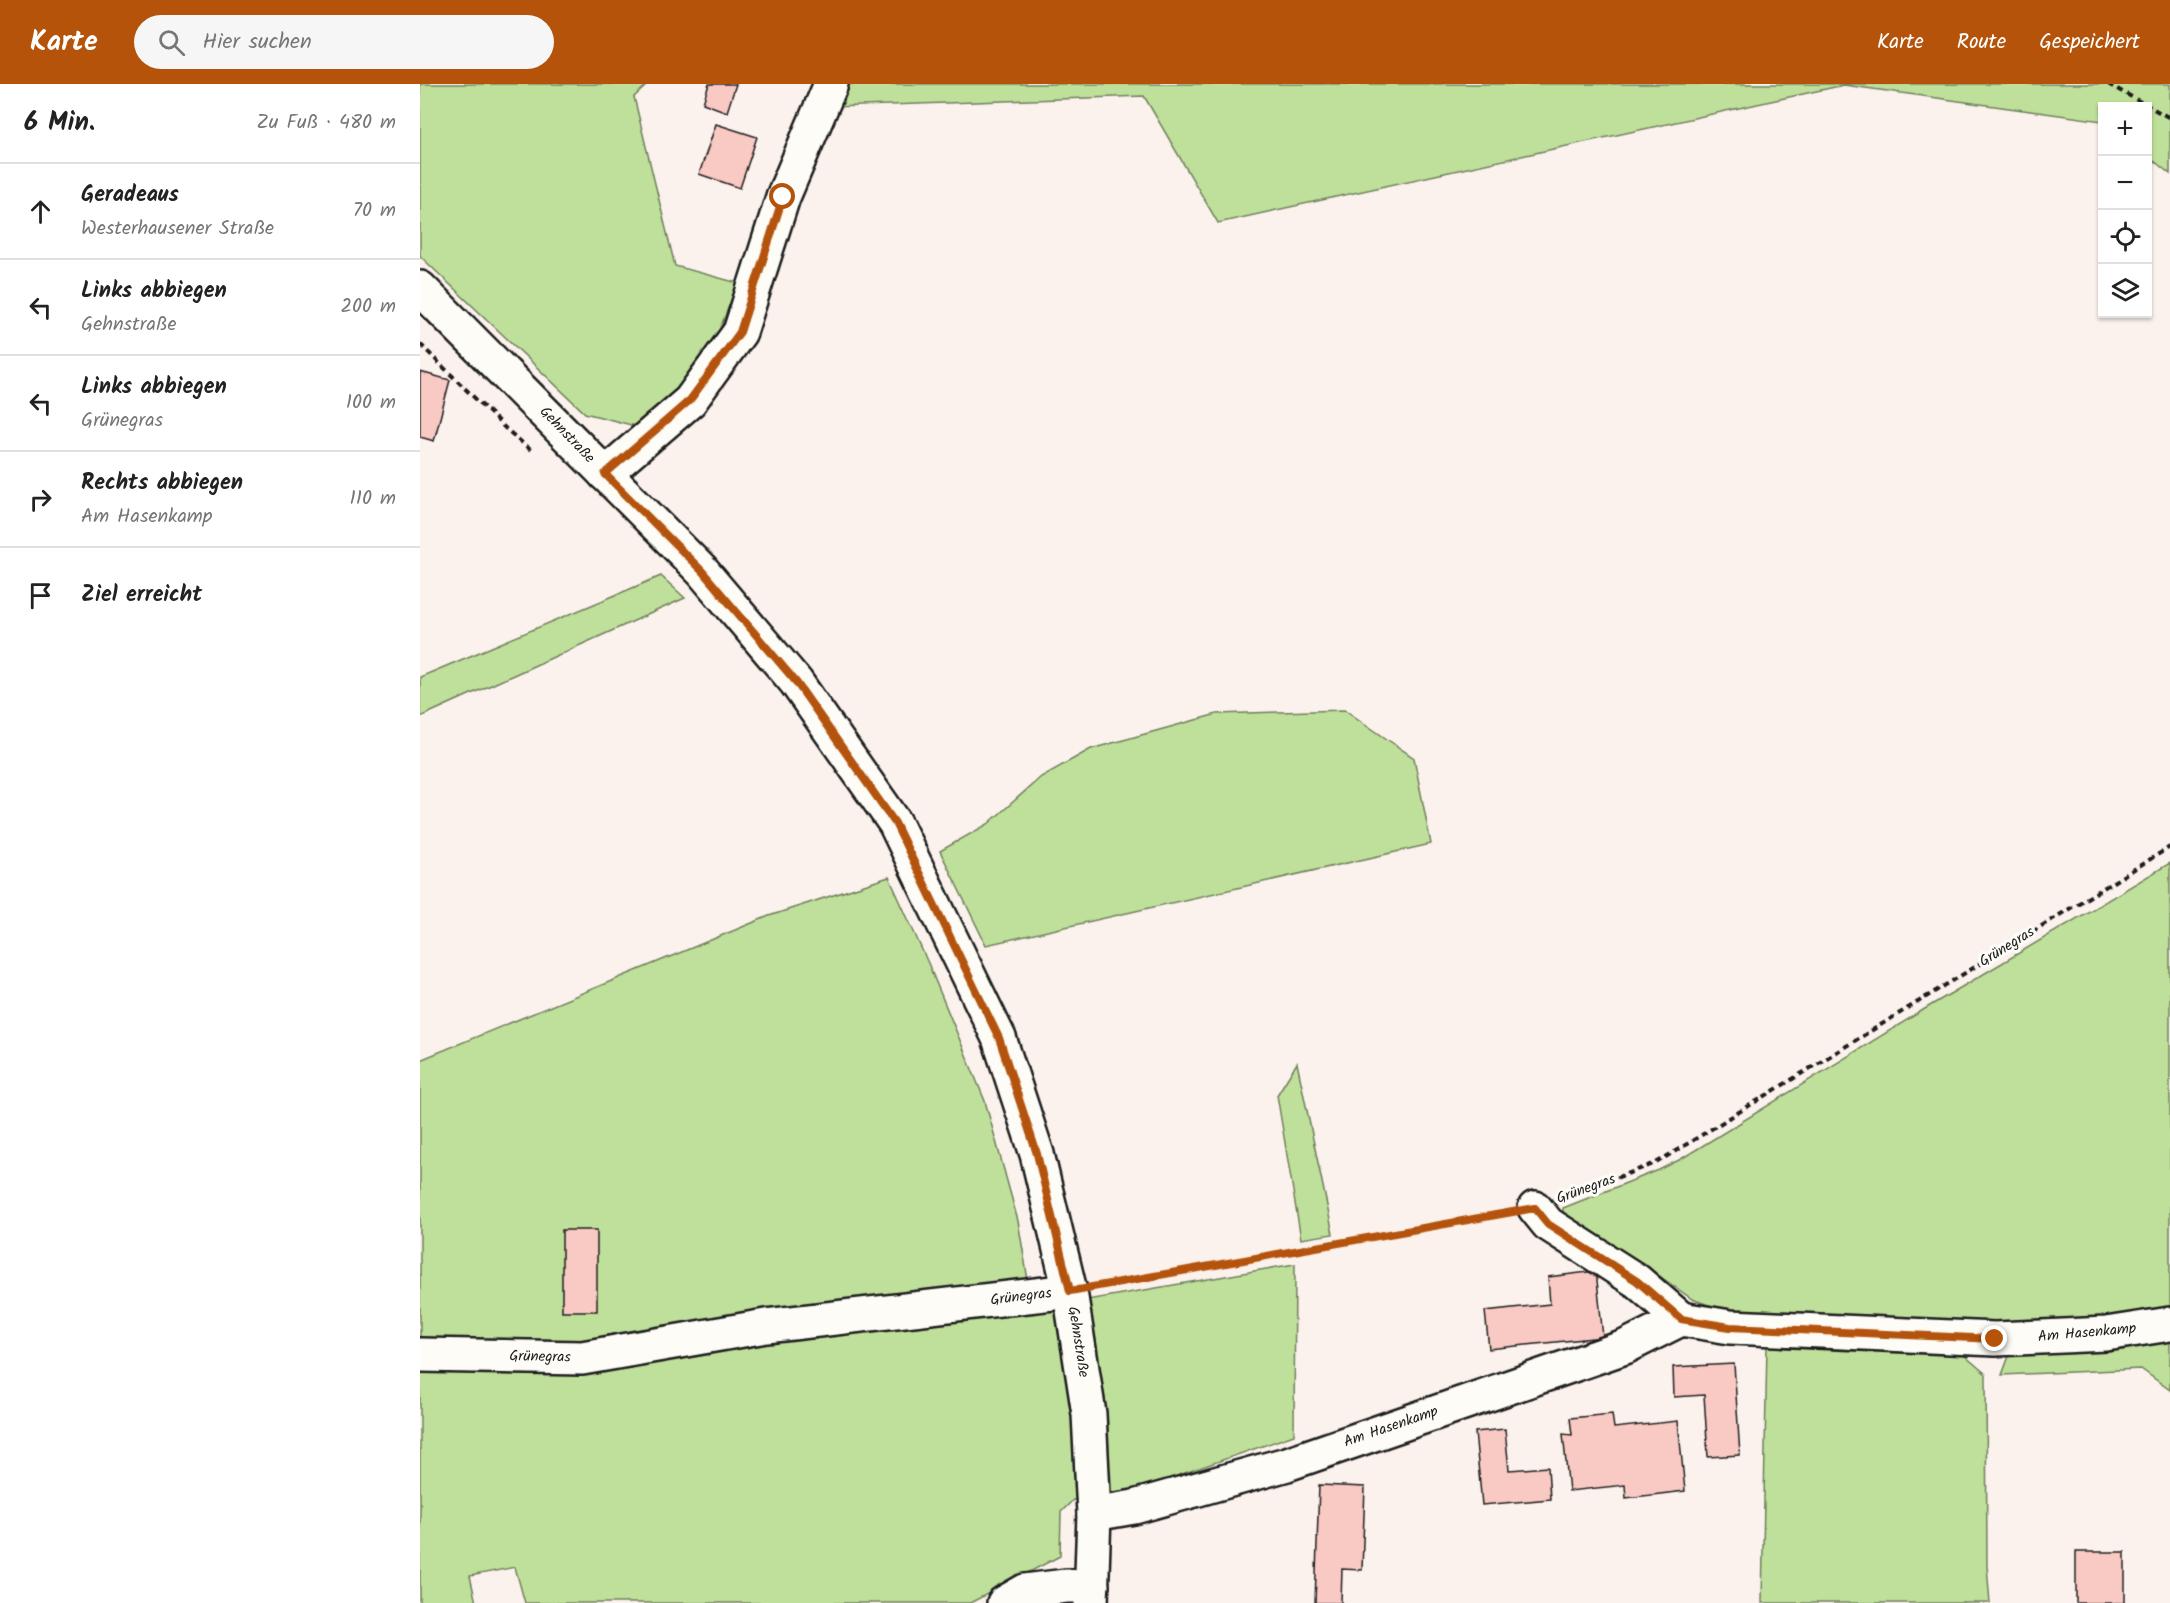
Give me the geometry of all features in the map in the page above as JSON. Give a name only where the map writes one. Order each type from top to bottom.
[{"type":"street","points":[[605,474],[690,400],[740,332],[783,197],[831,84]]},
{"type":"street","name":"Gehnstraße","points":[[420,288],[702,571],[796,682],[895,823],[999,1038],[1037,1154],[1070,1291],[1089,1414],[1094,1514],[1092,1595]]},
{"type":"street","points":[[1535,1208],[1548,1224],[1637,1281],[1681,1319]]},
{"type":"street","name":"Grünegras","points":[[420,1355],[582,1358],[766,1326],[1070,1291]]},
{"type":"street","name":"Am Hasenkamp","points":[[1094,1514],[1134,1507],[1287,1464],[1625,1347],[1681,1319],[1730,1327],[1995,1339],[2106,1334],[2170,1324]]},
{"type":"street","points":[[1004,1603],[1025,1592],[1066,1586],[1092,1595]]},
{"type":"path","points":[[2108,84],[2170,118]]},
{"type":"path","points":[[420,345],[506,429],[540,457]]},
{"type":"path","name":"Grünegras","points":[[1070,1291],[1535,1208],[1656,1163],[2170,847]]},
{"type":"green space","points":[[420,84],[648,84],[634,97],[675,266],[738,283],[714,344],[672,399],[635,426],[585,413],[420,256]]},
{"type":"green space","points":[[843,84],[2170,84],[2170,174],[2152,159],[2152,102],[2098,102],[2098,120],[1844,85],[1218,223],[1144,96],[833,107]]},
{"type":"green space","points":[[661,576],[685,598],[420,717],[420,677]]},
{"type":"green space","points":[[1345,710],[1414,758],[1431,844],[986,945],[940,851],[988,824],[1041,777],[1091,749],[1217,714]]},
{"type":"green space","points":[[2170,863],[2170,1316],[1999,1328],[1739,1316],[1692,1299],[1655,1273],[1563,1223],[1563,1208],[1681,1159],[1928,1007]]},
{"type":"green space","points":[[889,877],[928,963],[985,1101],[1018,1221],[1029,1286],[585,1347],[420,1343],[420,1060],[769,916]]},
{"type":"green space","points":[[1297,1063],[1333,1234],[1301,1239],[1277,1095]]},
{"type":"green space","points":[[1295,1264],[1294,1435],[1139,1489],[1073,1500],[1061,1512],[1060,1556],[970,1603],[525,1603],[515,1567],[470,1576],[476,1603],[420,1603],[420,1361],[778,1334],[1093,1299]]},
{"type":"green space","points":[[2170,1342],[2170,1390],[2141,1369],[2002,1375],[2012,1348]]},
{"type":"green space","points":[[1767,1345],[1958,1350],[1986,1374],[1987,1566],[1990,1603],[1762,1603]]},
{"type":"building","points":[[709,84],[736,84],[727,112],[703,103]]},
{"type":"building","points":[[716,124],[757,137],[740,188],[699,174]]},
{"type":"building","points":[[420,372],[450,380],[434,441],[420,437]]},
{"type":"building","points":[[562,1230],[597,1230],[597,1311],[562,1311]]},
{"type":"building","points":[[1596,1271],[1603,1337],[1489,1349],[1485,1311],[1550,1304],[1548,1277]]},
{"type":"building","points":[[1734,1364],[1740,1455],[1708,1457],[1704,1395],[1674,1397],[1673,1367]]},
{"type":"building","points":[[1612,1414],[1614,1428],[1678,1421],[1685,1491],[1626,1498],[1625,1485],[1569,1491],[1563,1434],[1572,1435],[1570,1418]]},
{"type":"building","points":[[1505,1429],[1509,1470],[1548,1467],[1550,1499],[1482,1505],[1475,1432]]},
{"type":"building","points":[[1319,1485],[1365,1487],[1362,1570],[1342,1569],[1341,1603],[1315,1603]]},
{"type":"building","points":[[2076,1552],[2125,1552],[2125,1603],[2076,1603]]},
{"type":"route","points":[[783,197],[740,332],[690,400],[605,474],[702,571],[796,682],[895,823],[999,1038],[1037,1154],[1070,1291],[1535,1208],[1548,1224],[1637,1281],[1681,1319],[1730,1327],[1995,1339]]}]
